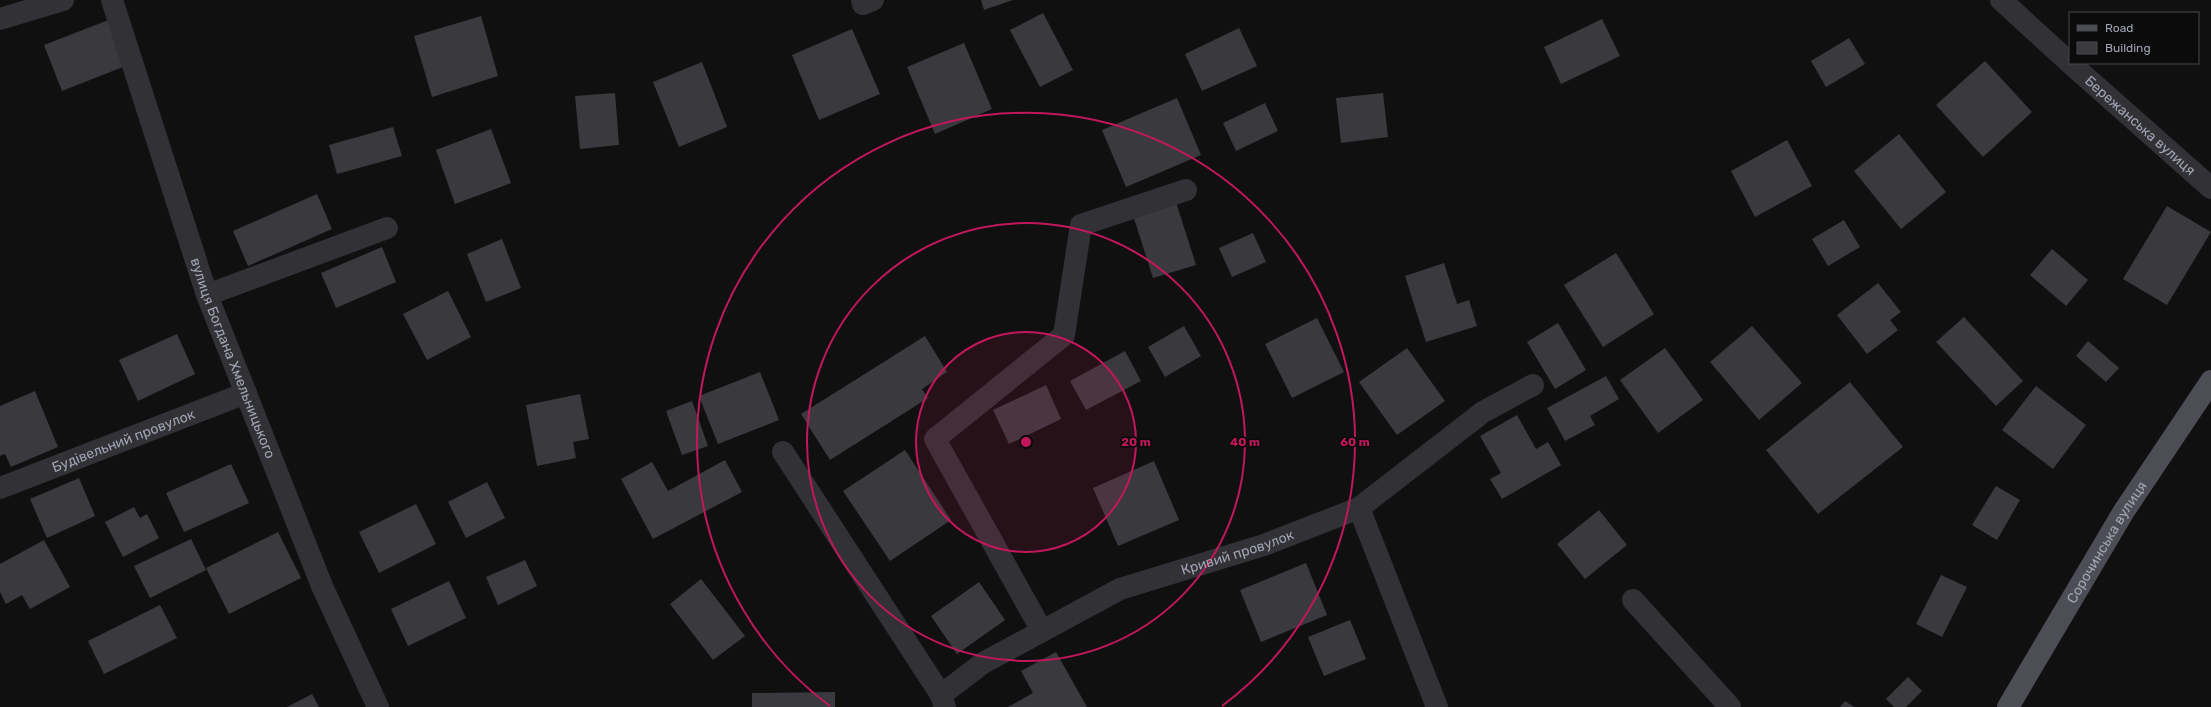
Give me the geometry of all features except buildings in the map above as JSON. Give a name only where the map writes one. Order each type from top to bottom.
[{"type":"main road","name":"Сорочинська вулиця","points":[[2008,707],[2124,511],[2211,381]]},
{"type":"street","points":[[0,19],[63,0]]},
{"type":"street","name":"вулиця Богдана Хмельницького","points":[[112,0],[207,295],[322,586],[378,707]]},
{"type":"street","points":[[862,0],[863,4],[873,0]]},
{"type":"street","name":"Бережанська вулиця","points":[[2001,0],[2069,62]]},
{"type":"street","name":"Бережанська вулиця","points":[[2071,64],[2211,188]]},
{"type":"street","points":[[1042,631],[935,439],[1064,335],[1080,225],[1186,190]]},
{"type":"street","points":[[207,295],[387,228]]},
{"type":"street","name":"Кривий провулок","points":[[943,701],[983,663],[1120,589],[1264,545],[1359,508],[1483,412],[1533,385]]},
{"type":"street","name":"Будівельний провулок","points":[[0,488],[246,393]]},
{"type":"street","points":[[783,452],[943,701]]},
{"type":"street","points":[[1359,508],[1437,707]]},
{"type":"street","points":[[1633,600],[1730,707]]}]
